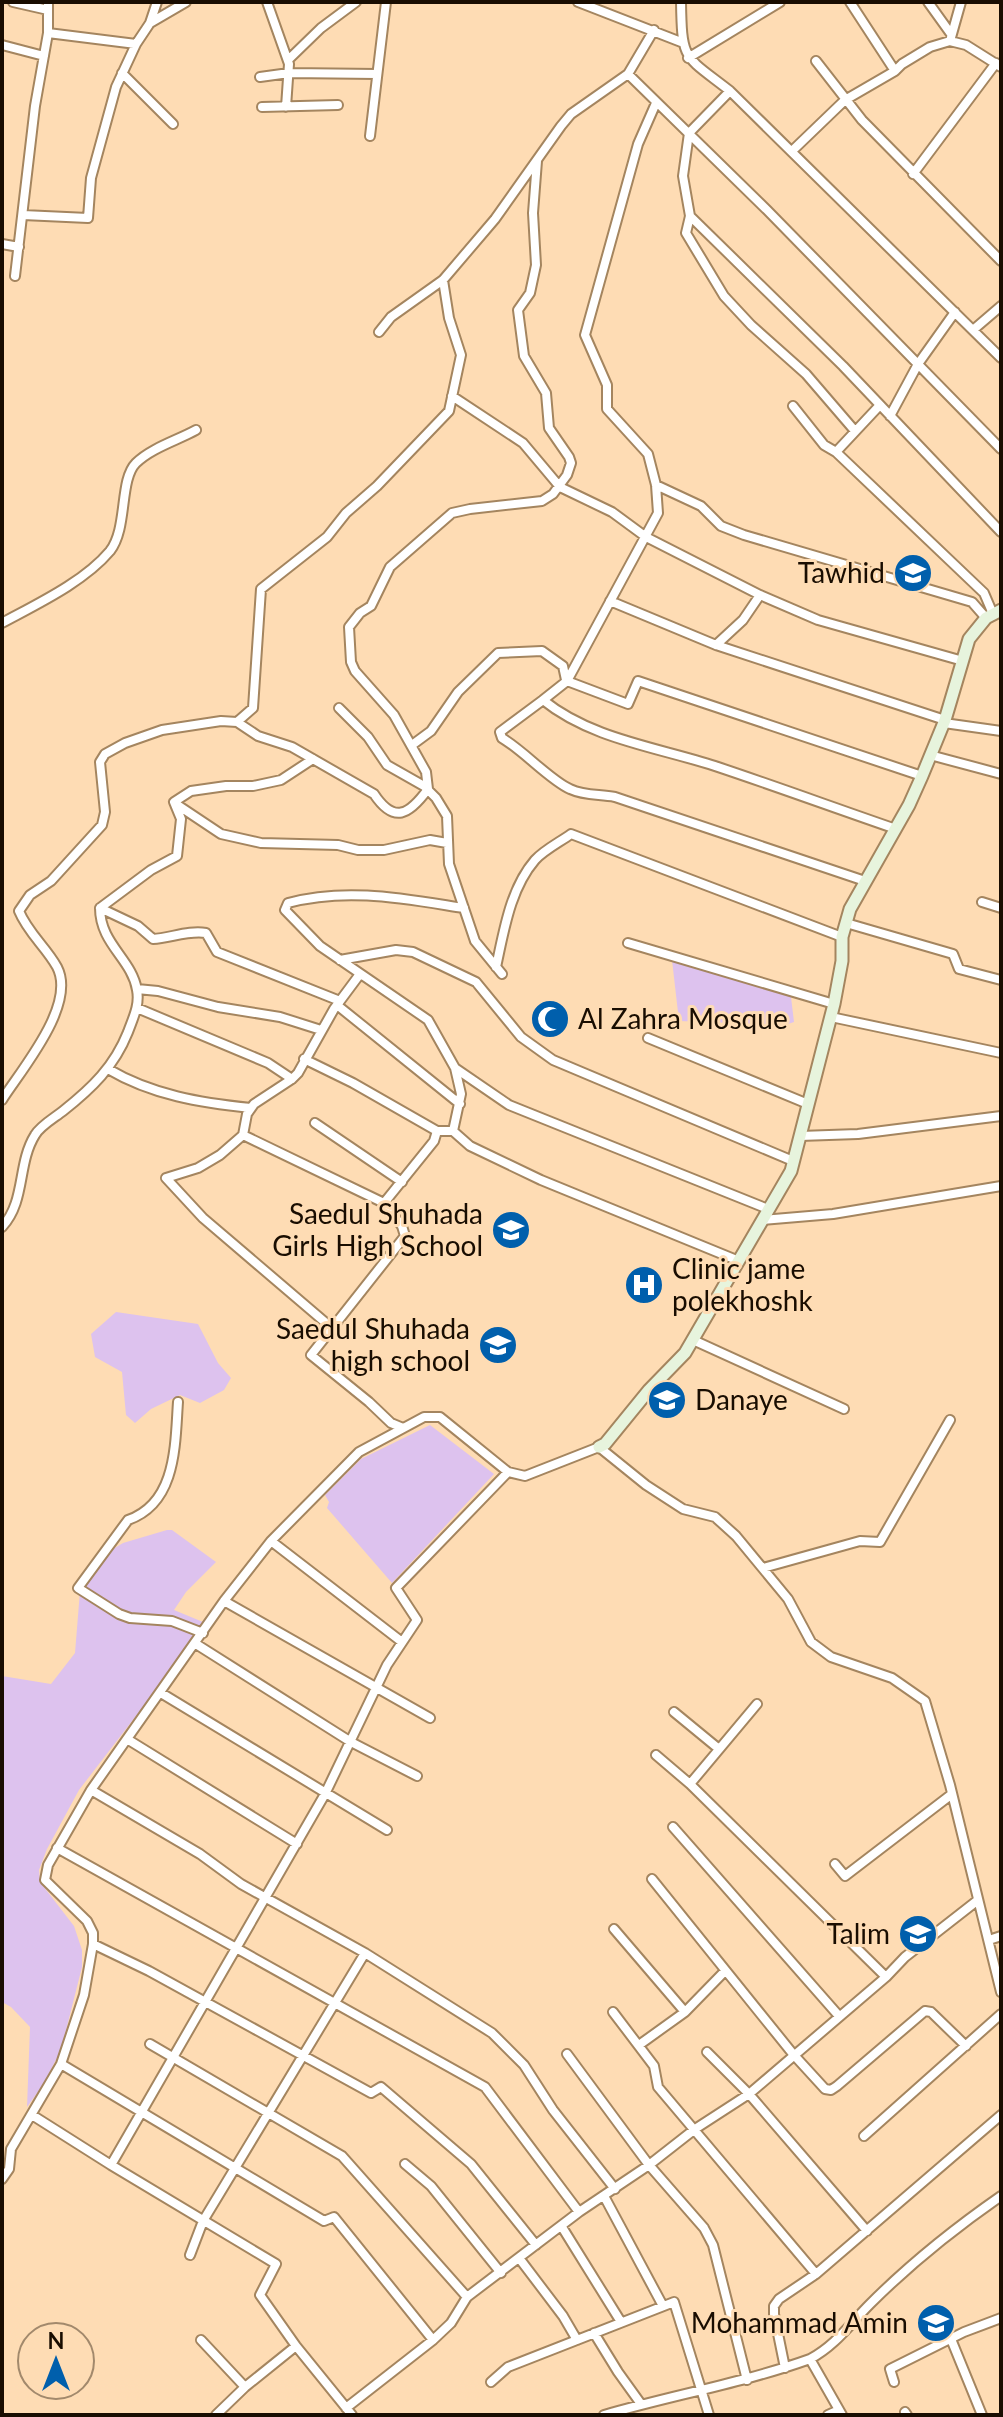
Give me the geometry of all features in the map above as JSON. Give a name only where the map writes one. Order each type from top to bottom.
[{"type":"street","points":[[13,2],[48,6],[48,33],[15,276]]},
{"type":"street","points":[[23,215],[88,218],[91,178],[116,87],[136,44],[150,23],[157,2]]},
{"type":"street","points":[[150,23],[186,2]]},
{"type":"street","points":[[267,2],[288,60],[286,107]]},
{"type":"street","points":[[288,60],[321,28],[356,2]]},
{"type":"street","points":[[370,136],[386,2]]},
{"type":"street","points":[[578,2],[681,42]]},
{"type":"street","points":[[681,2],[681,42],[688,58],[730,91],[1001,358]]},
{"type":"street","points":[[688,58],[780,2]]},
{"type":"street","points":[[850,2],[895,71]]},
{"type":"street","points":[[913,174],[998,65],[951,37],[928,2]]},
{"type":"street","points":[[792,151],[845,100],[951,37],[961,2]]},
{"type":"street","points":[[379,332],[391,317],[443,280],[495,219],[571,114],[628,74],[654,30]]},
{"type":"street","points":[[48,33],[136,44]]},
{"type":"street","points":[[2,45],[44,56]]},
{"type":"street","points":[[816,61],[845,100],[913,174],[1001,261]]},
{"type":"street","points":[[122,73],[173,124]]},
{"type":"street","points":[[260,77],[289,73],[377,74]]},
{"type":"street","points":[[628,74],[1001,449]]},
{"type":"street","points":[[730,91],[689,133],[683,176],[690,216],[686,233],[724,296],[751,325],[806,374],[855,431]]},
{"type":"street","points":[[656,103],[638,144],[585,335],[607,385],[607,409],[648,454],[656,485],[658,513],[567,681],[500,732],[502,738],[567,788],[594,796],[615,797],[865,881]]},
{"type":"street","points":[[262,107],[338,105]]},
{"type":"street","points":[[2,1100],[54,1017],[60,991],[59,971],[26,928],[19,911],[30,895],[51,881],[102,825],[105,812],[100,762],[105,754],[162,730],[201,723],[237,722],[258,736],[292,747],[374,794],[382,806],[392,813],[397,814],[416,805],[428,789],[426,772],[394,715],[355,671],[351,662],[349,627],[360,613],[371,606],[390,567],[452,513],[530,504],[553,494],[560,487],[571,463],[549,428],[546,393],[524,356],[518,310],[530,293],[536,265],[533,213],[537,161]]},
{"type":"street","points":[[690,216],[880,405],[1001,532]]},
{"type":"street","points":[[2,244],[19,247]]},
{"type":"street","points":[[237,722],[253,708],[257,612],[261,589],[314,549],[449,411],[461,355],[449,318],[443,280]]},
{"type":"street","points":[[973,330],[1001,306]]},
{"type":"street","points":[[890,416],[918,364],[955,312]]},
{"type":"street","points":[[452,396],[523,443],[560,487],[612,512],[646,537],[760,595],[818,620],[963,661]]},
{"type":"street","points":[[836,452],[880,405]]},
{"type":"street","points":[[793,406],[824,445],[836,452],[984,593],[993,614]]},
{"type":"street","points":[[2,623],[42,602],[99,563],[112,549],[120,530],[129,478],[136,463],[196,430]]},
{"type":"street","points":[[656,485],[701,506],[721,526],[778,547],[972,602],[993,614]]},
{"type":"street","points":[[716,645],[743,620],[760,595]]},
{"type":"street","points":[[610,601],[716,645],[945,722],[1001,731]]},
{"type":"street","points":[[2,2179],[9,2169],[11,2149],[61,2064],[84,1995],[93,1944],[93,1933],[87,1921],[45,1880],[48,1865],[91,1790],[224,1601],[271,1541],[359,1452],[424,1417],[440,1417],[508,1472],[525,1476],[599,1447],[605,1444],[649,1390],[685,1353],[791,1171],[834,1004],[842,961],[842,937],[850,909],[922,776],[945,722],[969,639],[993,614]]},
{"type":"street","points":[[412,745],[431,731],[458,692],[498,653],[542,651],[563,666],[567,681]]},
{"type":"street","points":[[567,681],[628,704],[638,681],[922,776]]},
{"type":"street","points":[[543,700],[581,724],[624,741],[712,765],[896,829]]},
{"type":"street","points":[[339,708],[368,737],[387,765],[428,789],[447,816],[449,864],[475,941],[499,971],[507,918],[519,887],[536,859],[571,834],[842,937]]},
{"type":"street","points":[[930,755],[1001,774]]},
{"type":"street","points":[[174,802],[191,791],[253,786],[281,780],[313,759]]},
{"type":"street","points":[[174,802],[221,834],[261,843],[384,850],[430,840],[447,843]]},
{"type":"street","points":[[100,908],[151,870],[177,856],[181,819],[174,802]]},
{"type":"street","points":[[453,1131],[461,1094],[455,1068],[428,1020],[320,946],[285,910],[288,903],[310,897],[379,895],[464,908]]},
{"type":"street","points":[[982,902],[1001,908]]},
{"type":"street","points":[[2,1227],[11,1218],[35,1134],[92,1088],[108,1069],[119,1053],[137,1008],[137,989],[102,927],[100,908]]},
{"type":"street","points":[[100,908],[138,926],[153,939],[172,938],[196,931],[206,933],[217,952],[338,1003],[460,1104]]},
{"type":"street","points":[[846,923],[953,954],[959,969],[1001,980]]},
{"type":"street","points":[[628,943],[834,1004]]},
{"type":"street","points":[[340,960],[396,950],[413,952],[476,982],[521,1037],[553,1060],[793,1161]]},
{"type":"street","points":[[333,1329],[203,1218],[166,1178],[211,1162],[243,1135],[251,1108],[292,1079],[338,1003],[360,974]]},
{"type":"street","points":[[137,989],[280,1017],[321,1030]]},
{"type":"street","points":[[137,1008],[268,1063],[292,1079]]},
{"type":"street","points":[[831,1017],[1001,1053]]},
{"type":"street","points":[[648,1038],[808,1104]]},
{"type":"street","points":[[304,1059],[365,1089],[437,1131],[453,1131],[470,1146],[541,1180],[739,1261]]},
{"type":"street","points":[[455,1068],[509,1105],[765,1215],[833,1214],[1001,1186]]},
{"type":"street","points":[[108,1069],[133,1084],[204,1103],[251,1108]]},
{"type":"street","points":[[800,1136],[858,1134],[1001,1116]]},
{"type":"street","points":[[315,1123],[402,1182]]},
{"type":"street","points":[[384,1203],[434,1141],[437,1131]]},
{"type":"street","points":[[243,1135],[384,1203],[402,1226],[405,1236],[311,1355],[391,1423],[403,1428]]},
{"type":"street","points":[[693,1340],[844,1409]]},
{"type":"street","points":[[178,1402],[172,1469],[160,1495],[140,1516],[128,1520],[78,1588],[130,1618],[172,1621],[203,1633]]},
{"type":"street","points":[[763,1568],[860,1541],[880,1542],[950,1420]]},
{"type":"street","points":[[599,1447],[646,1485],[683,1509],[715,1517],[736,1536],[788,1599],[811,1642],[831,1657],[892,1678],[925,1701],[952,1794],[1001,1990]]},
{"type":"street","points":[[111,2165],[297,1844],[351,1742],[375,1688],[417,1620],[396,1588],[508,1472]]},
{"type":"street","points":[[271,1541],[402,1642]]},
{"type":"street","points":[[224,1601],[430,1718]]},
{"type":"street","points":[[196,1644],[351,1742],[417,1776]]},
{"type":"street","points":[[161,1693],[387,1830]]},
{"type":"street","points":[[690,1784],[757,1704]]},
{"type":"street","points":[[674,1712],[719,1749]]},
{"type":"street","points":[[127,1739],[297,1844]]},
{"type":"street","points":[[656,1755],[690,1784],[886,1977]]},
{"type":"street","points":[[91,1790],[200,1854],[241,1884],[365,1953],[492,2033],[524,2065],[553,2110],[615,2189]]},
{"type":"street","points":[[835,1864],[845,1876],[952,1794]]},
{"type":"street","points":[[673,1827],[839,2016]]},
{"type":"street","points":[[57,1848],[485,2087],[579,2212]]},
{"type":"street","points":[[652,1879],[819,2085],[831,2090],[925,2011],[931,2012],[966,2046]]},
{"type":"street","points":[[32,2115],[276,2264],[260,2295],[349,2412],[451,2323],[467,2297],[579,2212],[749,2094],[886,1977],[905,1957],[978,1900]]},
{"type":"street","points":[[614,1929],[685,2012]]},
{"type":"street","points":[[989,1940],[1001,1936]]},
{"type":"street","points":[[93,1944],[371,2093],[381,2087],[471,2164],[536,2245]]},
{"type":"street","points":[[190,2255],[203,2221],[365,1953]]},
{"type":"street","points":[[639,2045],[685,2012],[725,1971]]},
{"type":"street","points":[[613,2012],[654,2066],[658,2087],[816,2274]]},
{"type":"street","points":[[864,2136],[1001,2014]]},
{"type":"street","points":[[150,2044],[342,2156],[467,2297]]},
{"type":"street","points":[[707,2052],[749,2094],[867,2231]]},
{"type":"street","points":[[567,2054],[649,2165],[704,2228],[713,2245],[747,2380]]},
{"type":"street","points":[[61,2064],[324,2221],[334,2217],[433,2340]]},
{"type":"street","points":[[785,2368],[774,2306],[779,2299],[816,2274],[1001,2115]]},
{"type":"street","points":[[405,2164],[431,2186],[501,2273]]},
{"type":"street","points":[[604,2196],[663,2306]]},
{"type":"street","points":[[604,2415],[747,2380],[810,2359],[832,2346],[869,2305],[912,2265],[1001,2196]]},
{"type":"street","points":[[562,2227],[621,2322]]},
{"type":"street","points":[[519,2258],[563,2316],[577,2340]]},
{"type":"street","points":[[491,2382],[508,2367],[674,2302],[709,2415]]},
{"type":"street","points":[[894,2382],[890,2369],[1001,2318]]},
{"type":"street","points":[[594,2333],[641,2404]]},
{"type":"street","points":[[951,2339],[982,2415]]},
{"type":"street","points":[[201,2340],[245,2387]]},
{"type":"street","points":[[216,2415],[296,2346]]},
{"type":"street","points":[[810,2359],[841,2412],[828,2415]]},
{"type":"shaded area","points":[[672,960],[791,997],[794,1022],[785,1025],[679,1021]]},
{"type":"shaded area","points":[[116,1312],[198,1324],[218,1363],[231,1378],[224,1390],[200,1403],[180,1395],[151,1409],[135,1423],[126,1415],[122,1372],[95,1357],[91,1334]]},
{"type":"shaded area","points":[[430,1425],[494,1474],[392,1583],[327,1508],[329,1502],[325,1495],[361,1459]]},
{"type":"shaded area","points":[[172,1530],[216,1562],[186,1592],[174,1610],[203,1622],[166,1677],[79,1790],[39,1870],[40,1882],[74,1926],[82,1950],[82,1967],[61,2050],[43,2085],[27,2107],[30,2027],[2,2002],[2,1676],[51,1684],[75,1653],[80,1591],[108,1552],[123,1543]]},
{"type":"place","name":"Tawhid","points":[[913,573]]},
{"type":"place","name":"Al Zahra Mosque","points":[[550,1019]]},
{"type":"place","name":"Saedul Shuhada Girls High School","points":[[511,1230]]},
{"type":"place","name":"Clinic jame polekhoshk","points":[[644,1285]]},
{"type":"place","name":"Saedul Shuhada high school","points":[[498,1345]]},
{"type":"place","name":"Danaye","points":[[667,1400]]},
{"type":"place","name":"Talim","points":[[918,1934]]},
{"type":"place","name":"Mohammad Amin","points":[[936,2323]]}]
